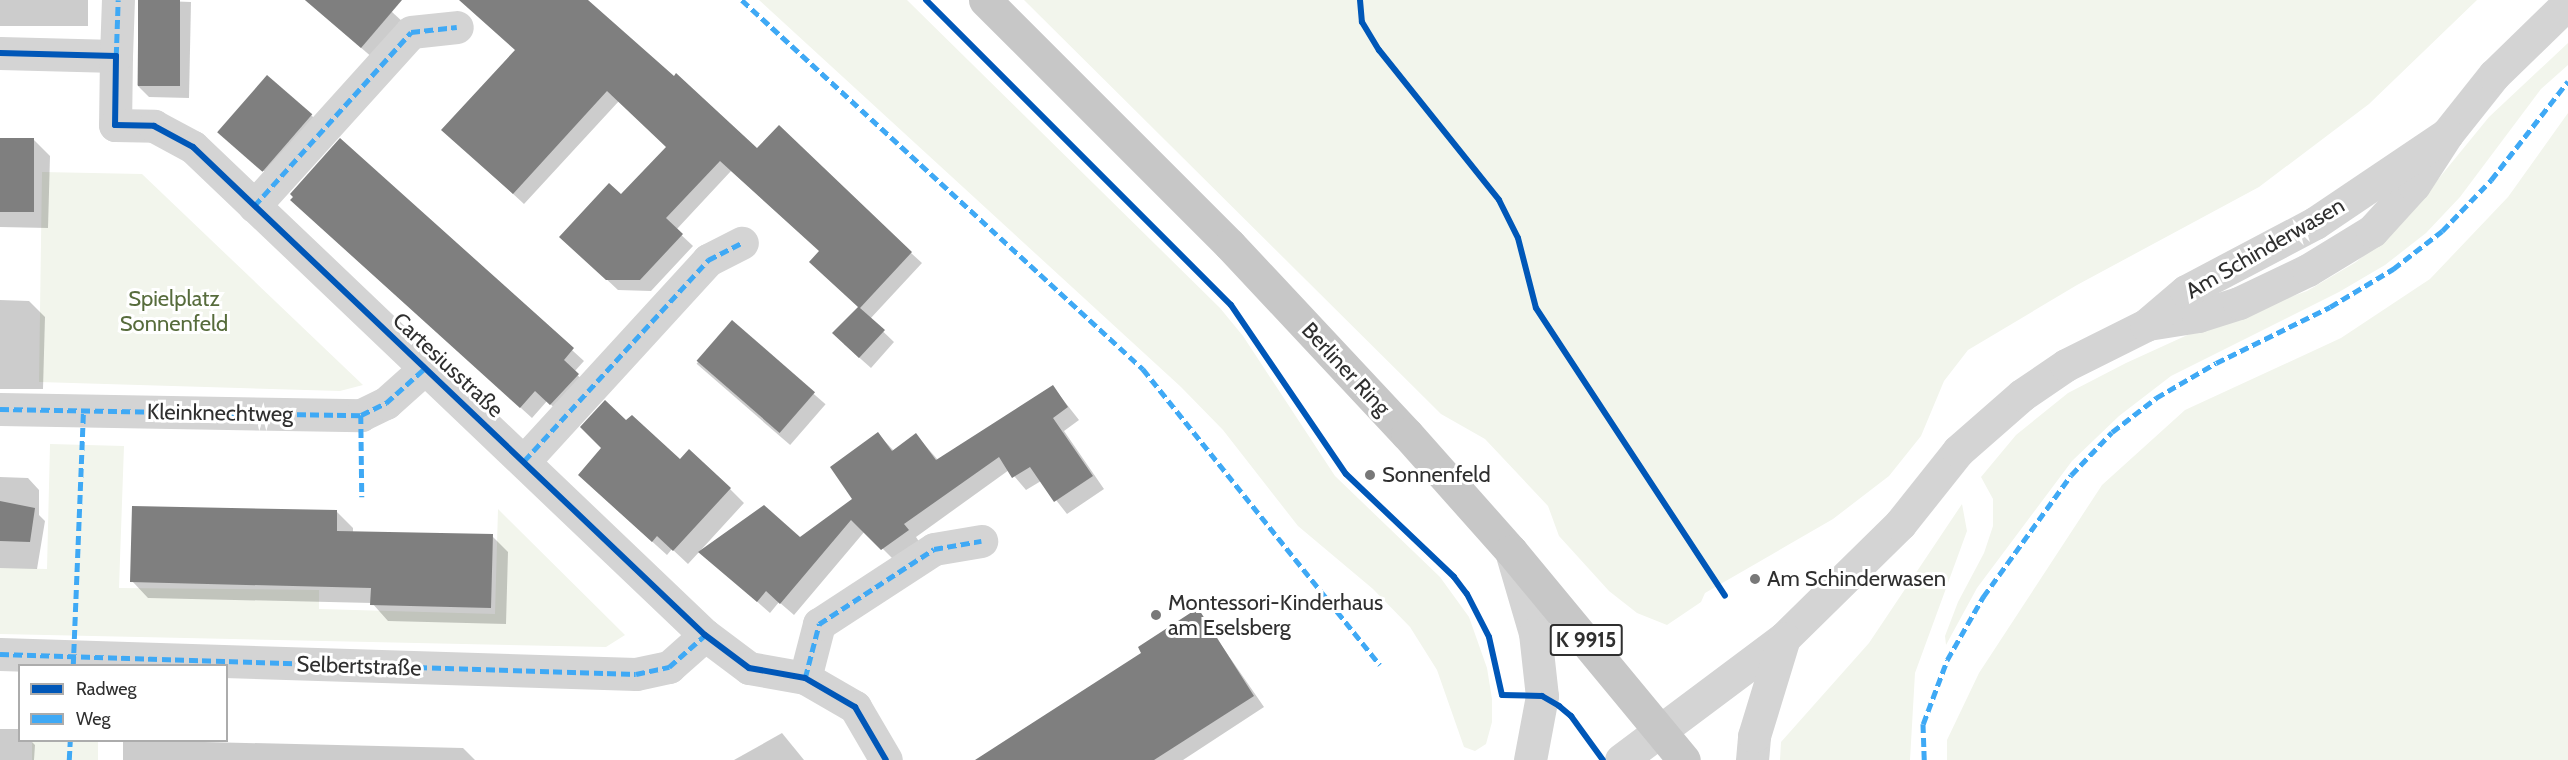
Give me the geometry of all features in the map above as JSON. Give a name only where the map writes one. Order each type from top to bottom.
[{"type":"main road","name":"Berliner Ring","points":[[985,0],[1230,246],[1511,551],[1684,760]]},
{"type":"street","name":"Cartesiusstraße","points":[[118,0],[115,125],[154,126],[193,147],[705,635],[750,668],[804,678],[855,707],[886,760]]},
{"type":"street","name":"Am Schinderwasen","points":[[1621,760],[1784,638],[1900,524],[1958,452],[2022,395],[2066,365],[2146,325],[2186,291],[2316,223],[2447,134],[2527,39],[2568,3]]},
{"type":"street","points":[[254,206],[411,32],[457,27]]},
{"type":"street","points":[[0,53],[116,56]]},
{"type":"street","points":[[524,461],[708,260],[742,243]]},
{"type":"street","name":"Kleinknechtweg","points":[[0,409],[361,415],[386,404],[424,369]]},
{"type":"street","points":[[804,678],[819,624],[934,549],[981,541]]},
{"type":"street","points":[[1511,551],[1535,633],[1542,696],[1530,760]]},
{"type":"street","name":"Selbertstraße","points":[[0,654],[636,674],[669,668],[705,635]]},
{"type":"street","points":[[1752,760],[1754,736],[1784,638]]},
{"type":"green space","points":[[759,0],[907,0],[1220,308],[1243,336],[1335,476],[1440,577],[1469,617],[1487,668],[1492,699],[1492,722],[1486,744],[1475,751],[1464,747],[1437,670],[1410,627],[1373,589],[1298,526],[1223,430],[1181,387]]},
{"type":"green space","points":[[1024,0],[2477,0],[2369,104],[2259,187],[2077,285],[1968,350],[1944,381],[1921,436],[1889,476],[1833,519],[1705,593],[1701,602],[1667,625],[1637,613],[1609,591],[1559,536],[1548,506],[1485,439],[1441,414]]},
{"type":"green space","points":[[2568,43],[2568,65],[2541,89],[2460,197],[2426,233],[2385,265],[2339,292],[2171,376],[2119,416],[2072,461],[1977,588],[1946,645],[1945,636],[1958,602],[1984,553],[1993,526],[1993,499],[1981,477],[2016,435],[2068,393],[2126,363],[2194,332],[2307,291],[2356,262],[2404,221],[2489,117]]},
{"type":"green space","points":[[2568,113],[2568,760],[1947,760],[1947,740],[1979,673],[2102,485],[2185,410],[2341,338],[2430,279],[2508,197]]},
{"type":"green space","name":"Spielplatz Sonnenfeld","points":[[42,172],[142,174],[363,385],[340,391],[39,382]]},
{"type":"green space","points":[[50,444],[124,446],[119,588],[319,590],[319,609],[495,614],[498,509],[625,635],[606,647],[0,634],[0,568],[47,569]]},
{"type":"green space","points":[[1962,504],[1967,531],[1915,673],[1910,760],[1780,760],[1781,742],[1869,643]]},
{"type":"green space","points":[[32,742],[98,742],[98,760],[32,760]]},
{"type":"building","points":[[138,0],[180,0],[180,86],[138,86]]},
{"type":"building","points":[[305,0],[402,0],[361,48]]},
{"type":"building","points":[[459,0],[588,0],[674,76],[676,73],[757,148],[779,125],[912,252],[860,308],[885,330],[859,358],[832,333],[858,307],[809,262],[819,251],[720,161],[666,218],[683,234],[640,280],[606,280],[559,237],[609,183],[621,194],[666,147],[607,91],[513,194],[441,130],[515,50]]},
{"type":"building","points":[[267,75],[312,114],[262,172],[217,132]]},
{"type":"building","points":[[0,138],[34,138],[34,212],[0,212]]},
{"type":"building","points":[[340,138],[574,348],[564,360],[579,374],[550,405],[535,391],[520,408],[290,200],[293,197],[290,194]]},
{"type":"building","points":[[732,320],[815,392],[780,433],[697,361]]},
{"type":"building","points":[[1053,385],[1068,407],[1053,418],[1093,476],[1054,502],[1030,467],[1012,478],[999,457],[904,524],[909,530],[881,550],[851,520],[780,604],[766,591],[757,602],[698,552],[764,505],[800,537],[852,499],[830,467],[878,432],[892,451],[916,433],[936,460]]},
{"type":"building","points":[[605,400],[626,420],[632,415],[680,459],[689,449],[731,488],[673,551],[657,536],[652,542],[578,475],[601,448],[580,427]]},
{"type":"building","points":[[0,501],[35,508],[30,542],[0,541]]},
{"type":"building","points":[[132,506],[337,510],[337,531],[493,534],[491,608],[370,605],[371,588],[130,582]]},
{"type":"building","points":[[1198,608],[1254,696],[1154,760],[975,760],[1141,653],[1138,647]]},
{"type":"marked path","points":[[116,56],[118,0]]},
{"type":"marked path","points":[[742,0],[1143,369],[1380,665]]},
{"type":"marked path","points":[[254,206],[411,32],[457,27]]},
{"type":"marked path","points":[[1924,760],[1923,724],[1947,660],[1983,597],[2071,475],[2112,432],[2156,398],[2216,363],[2330,307],[2393,269],[2442,231],[2491,180],[2568,81]]},
{"type":"marked path","points":[[524,461],[708,260],[742,243]]},
{"type":"marked path","points":[[0,409],[361,415],[386,403],[424,369]]},
{"type":"marked path","points":[[73,664],[83,412]]},
{"type":"marked path","points":[[361,415],[362,497]]},
{"type":"marked path","points":[[805,678],[819,624],[934,549],[981,541]]},
{"type":"marked path","points":[[0,654],[636,674],[669,667],[705,635]]},
{"type":"marked path","points":[[69,760],[70,742]]},
{"type":"cycle path","points":[[926,0],[1231,305],[1346,474],[1454,577],[1467,594],[1489,637],[1502,695],[1542,696],[1559,706],[1571,716],[1603,760]]},
{"type":"cycle path","points":[[1360,0],[1362,22],[1379,50],[1499,200],[1518,238],[1536,308],[1725,596]]},
{"type":"cycle path","points":[[0,53],[116,56],[115,125],[154,126],[193,147],[705,635],[749,668],[805,678],[855,707],[886,760]]},
{"type":"place","name":"Sonnenfeld","points":[[1370,475]]},
{"type":"place","name":"Am Schinderwasen","points":[[1755,579]]},
{"type":"place","name":"Montessori-Kinderhaus am Eselsberg","points":[[1156,615]]}]
